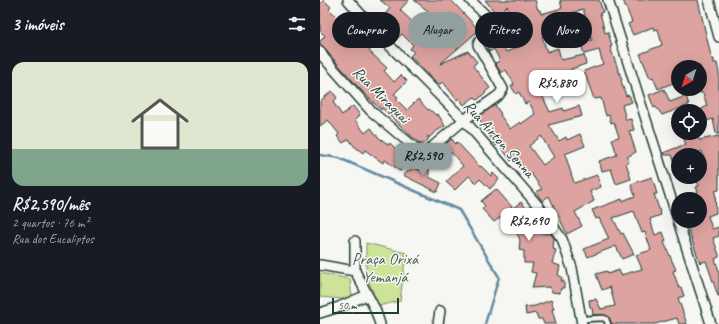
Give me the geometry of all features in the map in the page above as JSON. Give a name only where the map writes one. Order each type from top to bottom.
[{"type":"street","name":"Rua Airton Senna","points":[[348,0],[384,40],[464,120],[540,208],[562,239],[572,268],[582,322]]},
{"type":"street","points":[[464,120],[499,95],[503,89],[478,45],[480,40],[494,28],[493,22],[470,0]]},
{"type":"street","points":[[608,0],[671,199]]},
{"type":"street","points":[[709,0],[719,37]]},
{"type":"street","name":"Rua Miraguai","points":[[320,51],[324,58],[371,111],[420,152],[425,153],[464,120]]},
{"type":"street","points":[[680,228],[711,324]]},
{"type":"street","points":[[355,241],[355,271],[375,309],[380,324]]},
{"type":"street","points":[[320,265],[355,271]]},
{"type":"street","points":[[320,313],[339,308],[367,295]]},
{"type":"street","points":[[438,324],[440,311]]},
{"type":"lane","points":[[582,322],[603,318],[606,319],[608,324]]},
{"type":"green space","name":"Praça Orixá Yemanjá","points":[[366,243],[406,253],[400,301],[378,306],[366,274]]},
{"type":"green space","points":[[320,273],[350,279],[352,300],[320,297]]},
{"type":"building","points":[[324,0],[331,7],[329,9],[332,12],[332,48],[372,48],[369,51],[387,68],[384,71],[394,82],[401,75],[407,81],[394,94],[398,97],[396,99],[407,110],[418,99],[428,110],[429,109],[437,116],[438,114],[445,126],[429,138],[428,136],[428,140],[424,144],[421,144],[382,108],[381,110],[359,88],[321,45],[320,41],[325,36],[320,31],[320,4]]},
{"type":"building","points":[[380,0],[409,0],[400,10],[408,18],[408,40],[402,34],[400,36],[400,12],[387,12],[390,8]]},
{"type":"building","points":[[414,0],[451,0],[462,12],[427,12],[428,11]]},
{"type":"building","points":[[485,0],[535,0],[541,14],[541,48],[546,48],[547,52],[558,48],[561,60],[584,55],[586,64],[571,69],[575,83],[560,87],[557,76],[539,80],[546,93],[542,95],[550,112],[563,108],[564,111],[579,106],[582,116],[549,125],[559,141],[566,137],[567,140],[580,134],[585,146],[565,154],[574,183],[597,175],[601,187],[590,191],[594,201],[575,212],[582,226],[567,234],[549,196],[542,201],[536,192],[542,189],[530,172],[526,175],[513,159],[511,161],[499,144],[496,146],[478,117],[495,105],[510,129],[520,122],[521,124],[535,114],[529,102],[525,104],[519,92],[516,94],[511,86],[514,85],[513,82],[506,70],[501,73],[495,63],[500,61],[494,49],[489,52],[488,48],[504,48],[506,52],[515,48],[533,48],[533,12],[509,12],[507,6],[500,12],[495,12]],"holes":[[[541,136],[554,157],[543,165],[529,146]]]},
{"type":"building","points":[[560,0],[599,0],[603,12],[600,13],[605,33],[608,32],[612,46],[610,47],[626,96],[629,95],[632,102],[622,105],[626,120],[631,119],[634,130],[629,131],[636,152],[627,157],[629,162],[626,163],[631,179],[616,184],[611,169],[602,171],[599,161],[617,155],[612,139],[619,137],[614,122],[611,123],[609,115],[606,116],[601,98],[594,99],[584,71],[603,64],[599,50],[584,54],[582,48],[592,48],[592,12],[584,12],[583,9],[575,12],[548,12],[562,8]]},
{"type":"building","points":[[623,0],[698,0],[711,56],[712,59],[714,59],[714,63],[717,63],[719,73],[719,134],[716,134],[713,119],[707,121],[707,104],[704,96],[707,96],[707,60],[671,60],[671,84],[658,89],[653,77],[650,78],[640,54],[662,45],[658,29],[654,30],[653,27],[633,35],[628,24],[632,22]]},
{"type":"building","points":[[467,17],[475,26],[475,33],[467,40]]},
{"type":"building","points":[[458,48],[440,64],[468,51],[477,62],[473,66],[490,88],[477,100],[474,97],[464,105],[459,98],[457,100],[443,82],[438,85],[410,56],[414,52],[410,49]]},
{"type":"building","points":[[664,89],[670,102],[686,96],[689,104],[671,104],[671,112],[662,115],[656,107],[654,108],[649,95]]},
{"type":"building","points":[[332,91],[337,98],[333,102],[342,115],[353,106],[360,115],[355,120],[365,133],[371,128],[378,137],[389,145],[390,143],[405,158],[403,161],[406,163],[400,171],[385,160],[383,163],[365,150],[363,153],[354,146],[349,139],[343,143],[337,136],[339,134],[328,120],[320,126],[320,101]]},
{"type":"building","points":[[719,136],[719,190],[715,191],[716,213],[708,216],[712,229],[719,227],[719,236],[713,238],[719,255],[719,257],[715,259],[719,271],[719,296],[706,261],[700,263],[688,228],[707,228],[707,192],[698,192],[696,187],[699,186],[698,184],[707,184],[707,148],[676,148],[686,144],[684,140],[707,140],[707,138]]},
{"type":"building","points":[[452,139],[455,144],[457,142],[480,167],[481,166],[491,176],[493,173],[499,179],[490,189],[480,179],[476,183],[469,176],[455,190],[446,182],[463,166],[451,152],[443,158],[438,150]]},
{"type":"building","points":[[671,150],[671,155],[664,155],[663,153]]},
{"type":"building","points":[[421,163],[429,163],[429,177],[441,183],[437,192],[403,175],[414,167],[421,171]]},
{"type":"building","points":[[652,177],[657,194],[654,194],[661,215],[650,219],[655,235],[663,232],[666,241],[664,242],[676,270],[673,271],[679,288],[681,287],[684,296],[678,298],[687,324],[679,324],[677,318],[655,324],[612,324],[607,316],[593,315],[592,308],[590,307],[589,300],[596,299],[601,309],[615,306],[610,287],[602,290],[596,274],[607,271],[608,274],[619,270],[621,275],[642,269],[636,255],[651,250],[645,232],[642,233],[634,211],[613,218],[634,254],[622,259],[616,246],[588,257],[584,249],[609,239],[599,218],[596,219],[592,210],[635,196],[631,184]]},
{"type":"building","points":[[496,189],[513,208],[521,202],[526,208],[518,214],[523,227],[537,219],[542,233],[551,234],[554,238],[553,249],[556,250],[552,263],[560,266],[558,275],[562,277],[561,281],[564,281],[564,288],[561,288],[560,293],[552,292],[549,287],[532,288],[536,273],[531,272],[533,263],[524,263],[524,251],[519,250],[520,240],[512,222],[509,223],[505,214],[494,222],[482,209],[485,206],[481,201]]},
{"type":"building","points":[[551,300],[556,324],[544,324],[542,319],[538,319],[536,313],[526,315],[525,307],[535,306]]},
{"type":"waterway","points":[[320,155],[339,158],[459,210],[499,277],[485,324]]}]
